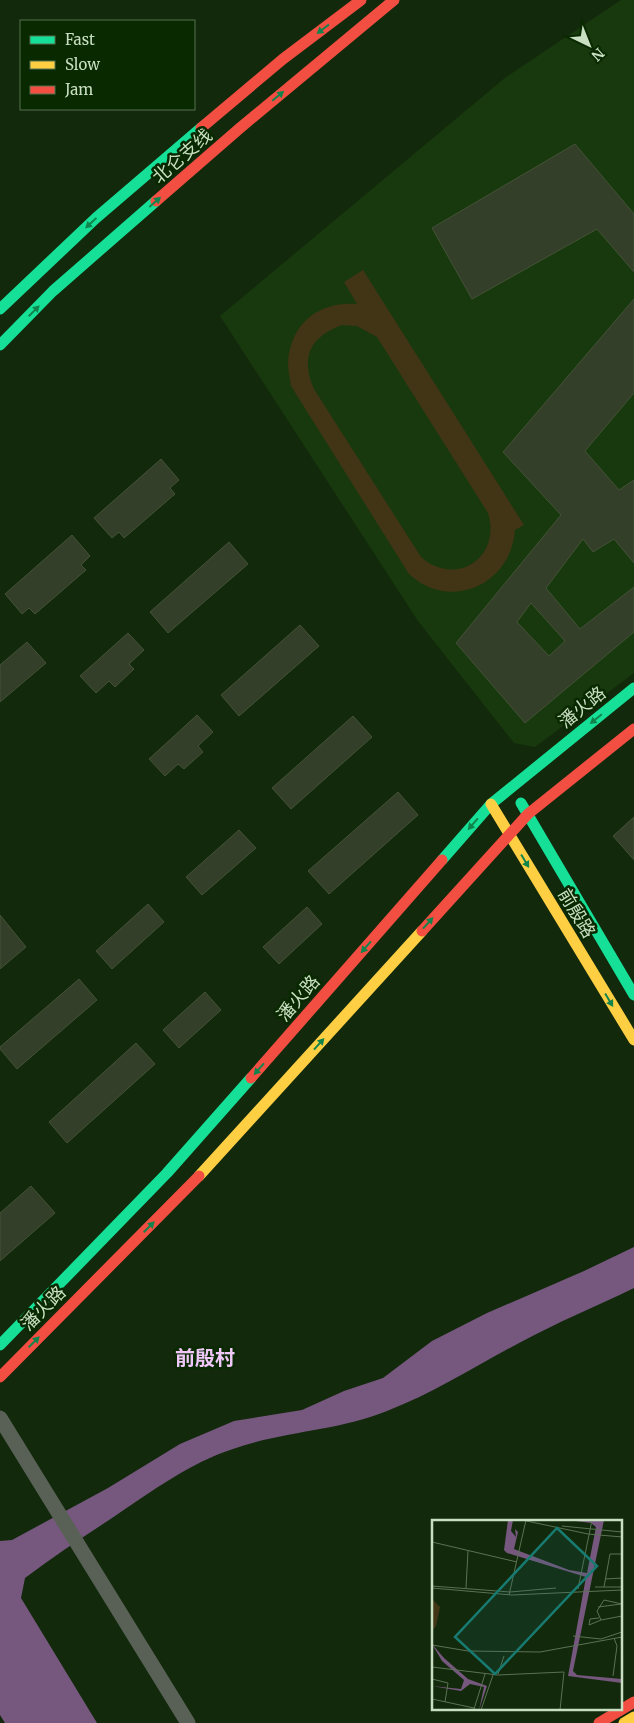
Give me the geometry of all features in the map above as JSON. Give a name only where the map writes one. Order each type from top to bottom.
[{"type":"main road","name":"北仑支线","points":[[0,309],[96,218],[283,59],[362,0]]},
{"type":"main road","name":"北仑支线","points":[[0,345],[53,291],[240,128],[394,0]]},
{"type":"main road","name":"潘火路","points":[[0,1345],[167,1173],[491,804],[634,688]]},
{"type":"main road","name":"潘火路","points":[[0,1377],[202,1173],[528,814],[634,729]]},
{"type":"main road","name":"前殷路","points":[[511,786],[634,995]]},
{"type":"main road","name":"前殷路","points":[[491,804],[634,1040]]},
{"type":"main road","points":[[622,1709],[634,1702]]},
{"type":"main road","points":[[599,1723],[621,1710]]},
{"type":"main road","points":[[624,1723],[634,1718]]},
{"type":"street","points":[[0,1418],[188,1723]]},
{"type":"shaded area","points":[[621,0],[634,0],[634,673],[535,747],[514,743],[418,621],[220,316],[506,77]]},
{"type":"shaded area","points":[[363,270],[524,525],[515,530],[511,549],[503,565],[491,578],[476,587],[460,591],[442,591],[425,585],[409,574],[291,386],[288,362],[290,348],[301,326],[309,317],[331,306],[357,304],[344,282]],"holes":[[[342,325],[357,326],[377,337],[488,513],[491,529],[488,543],[482,554],[473,563],[461,568],[448,569],[435,566],[421,557],[314,389],[310,378],[308,358],[315,342],[331,330]]]},
{"type":"shaded area","points":[[634,1247],[634,1288],[563,1321],[438,1387],[387,1411],[349,1423],[252,1443],[202,1462],[157,1488],[25,1578],[21,1598],[97,1723],[5,1723],[0,1715],[0,1541],[12,1540],[108,1488],[180,1444],[234,1421],[302,1410],[344,1391],[383,1378],[432,1341],[487,1313]]},
{"type":"building","points":[[575,144],[634,214],[634,272],[597,229],[472,299],[432,228]]},
{"type":"building","points":[[634,299],[634,393],[585,451],[619,490],[634,480],[634,563],[614,539],[593,552],[583,539],[546,588],[580,629],[634,587],[634,632],[525,723],[456,643],[561,515],[503,452]],"holes":[[[531,603],[565,641],[549,656],[517,622]]]},
{"type":"building","points":[[161,459],[179,480],[170,488],[175,494],[124,538],[119,532],[112,538],[94,518]]},
{"type":"building","points":[[72,535],[90,556],[81,565],[86,570],[35,614],[29,608],[22,614],[5,594]]},
{"type":"building","points":[[229,542],[248,564],[168,633],[150,612]]},
{"type":"building","points":[[300,625],[319,646],[239,716],[221,695]]},
{"type":"building","points":[[128,633],[144,650],[129,664],[134,669],[115,687],[109,681],[96,693],[80,676]]},
{"type":"building","points":[[27,642],[46,663],[0,702],[0,665]]},
{"type":"building","points":[[197,715],[213,732],[198,746],[203,752],[184,769],[178,764],[165,776],[149,759]]},
{"type":"building","points":[[353,716],[372,737],[291,809],[272,788]]},
{"type":"building","points":[[398,792],[418,815],[329,894],[308,871]]},
{"type":"building","points":[[634,817],[634,860],[613,836]]},
{"type":"building","points":[[239,830],[256,848],[202,895],[186,877]]},
{"type":"building","points":[[148,904],[164,922],[112,969],[96,951]]},
{"type":"building","points":[[307,907],[322,924],[279,964],[263,947]]},
{"type":"building","points":[[0,915],[26,947],[0,969]]},
{"type":"building","points":[[79,979],[97,1000],[17,1069],[0,1047]]},
{"type":"building","points":[[205,992],[221,1010],[179,1048],[163,1030]]},
{"type":"building","points":[[136,1043],[155,1064],[67,1143],[49,1122]]},
{"type":"building","points":[[31,1186],[55,1213],[0,1261],[0,1213]]},
{"type":"traffic: fast","points":[[0,309],[96,218],[201,128]]},
{"type":"traffic: fast","points":[[0,345],[53,291],[156,201]]},
{"type":"traffic: fast","points":[[442,860],[491,804],[634,688]]},
{"type":"traffic: fast","points":[[521,803],[634,995]]},
{"type":"traffic: fast","points":[[0,1345],[167,1173],[251,1078]]},
{"type":"traffic: slow","points":[[491,804],[634,1040]]},
{"type":"traffic: slow","points":[[199,1176],[422,931]]},
{"type":"traffic: slow","points":[[624,1723],[634,1717]]},
{"type":"traffic: jam","points":[[201,128],[283,59],[361,0]]},
{"type":"traffic: jam","points":[[156,201],[240,128],[394,0]]},
{"type":"traffic: jam","points":[[422,931],[528,814],[634,729]]},
{"type":"traffic: jam","points":[[251,1078],[442,860]]},
{"type":"traffic: jam","points":[[0,1377],[199,1176]]},
{"type":"traffic: jam","points":[[622,1709],[634,1702]]},
{"type":"traffic: jam","points":[[599,1723],[621,1710]]},
{"type":"district","name":"前殷村","points":[[205,1357]]}]
